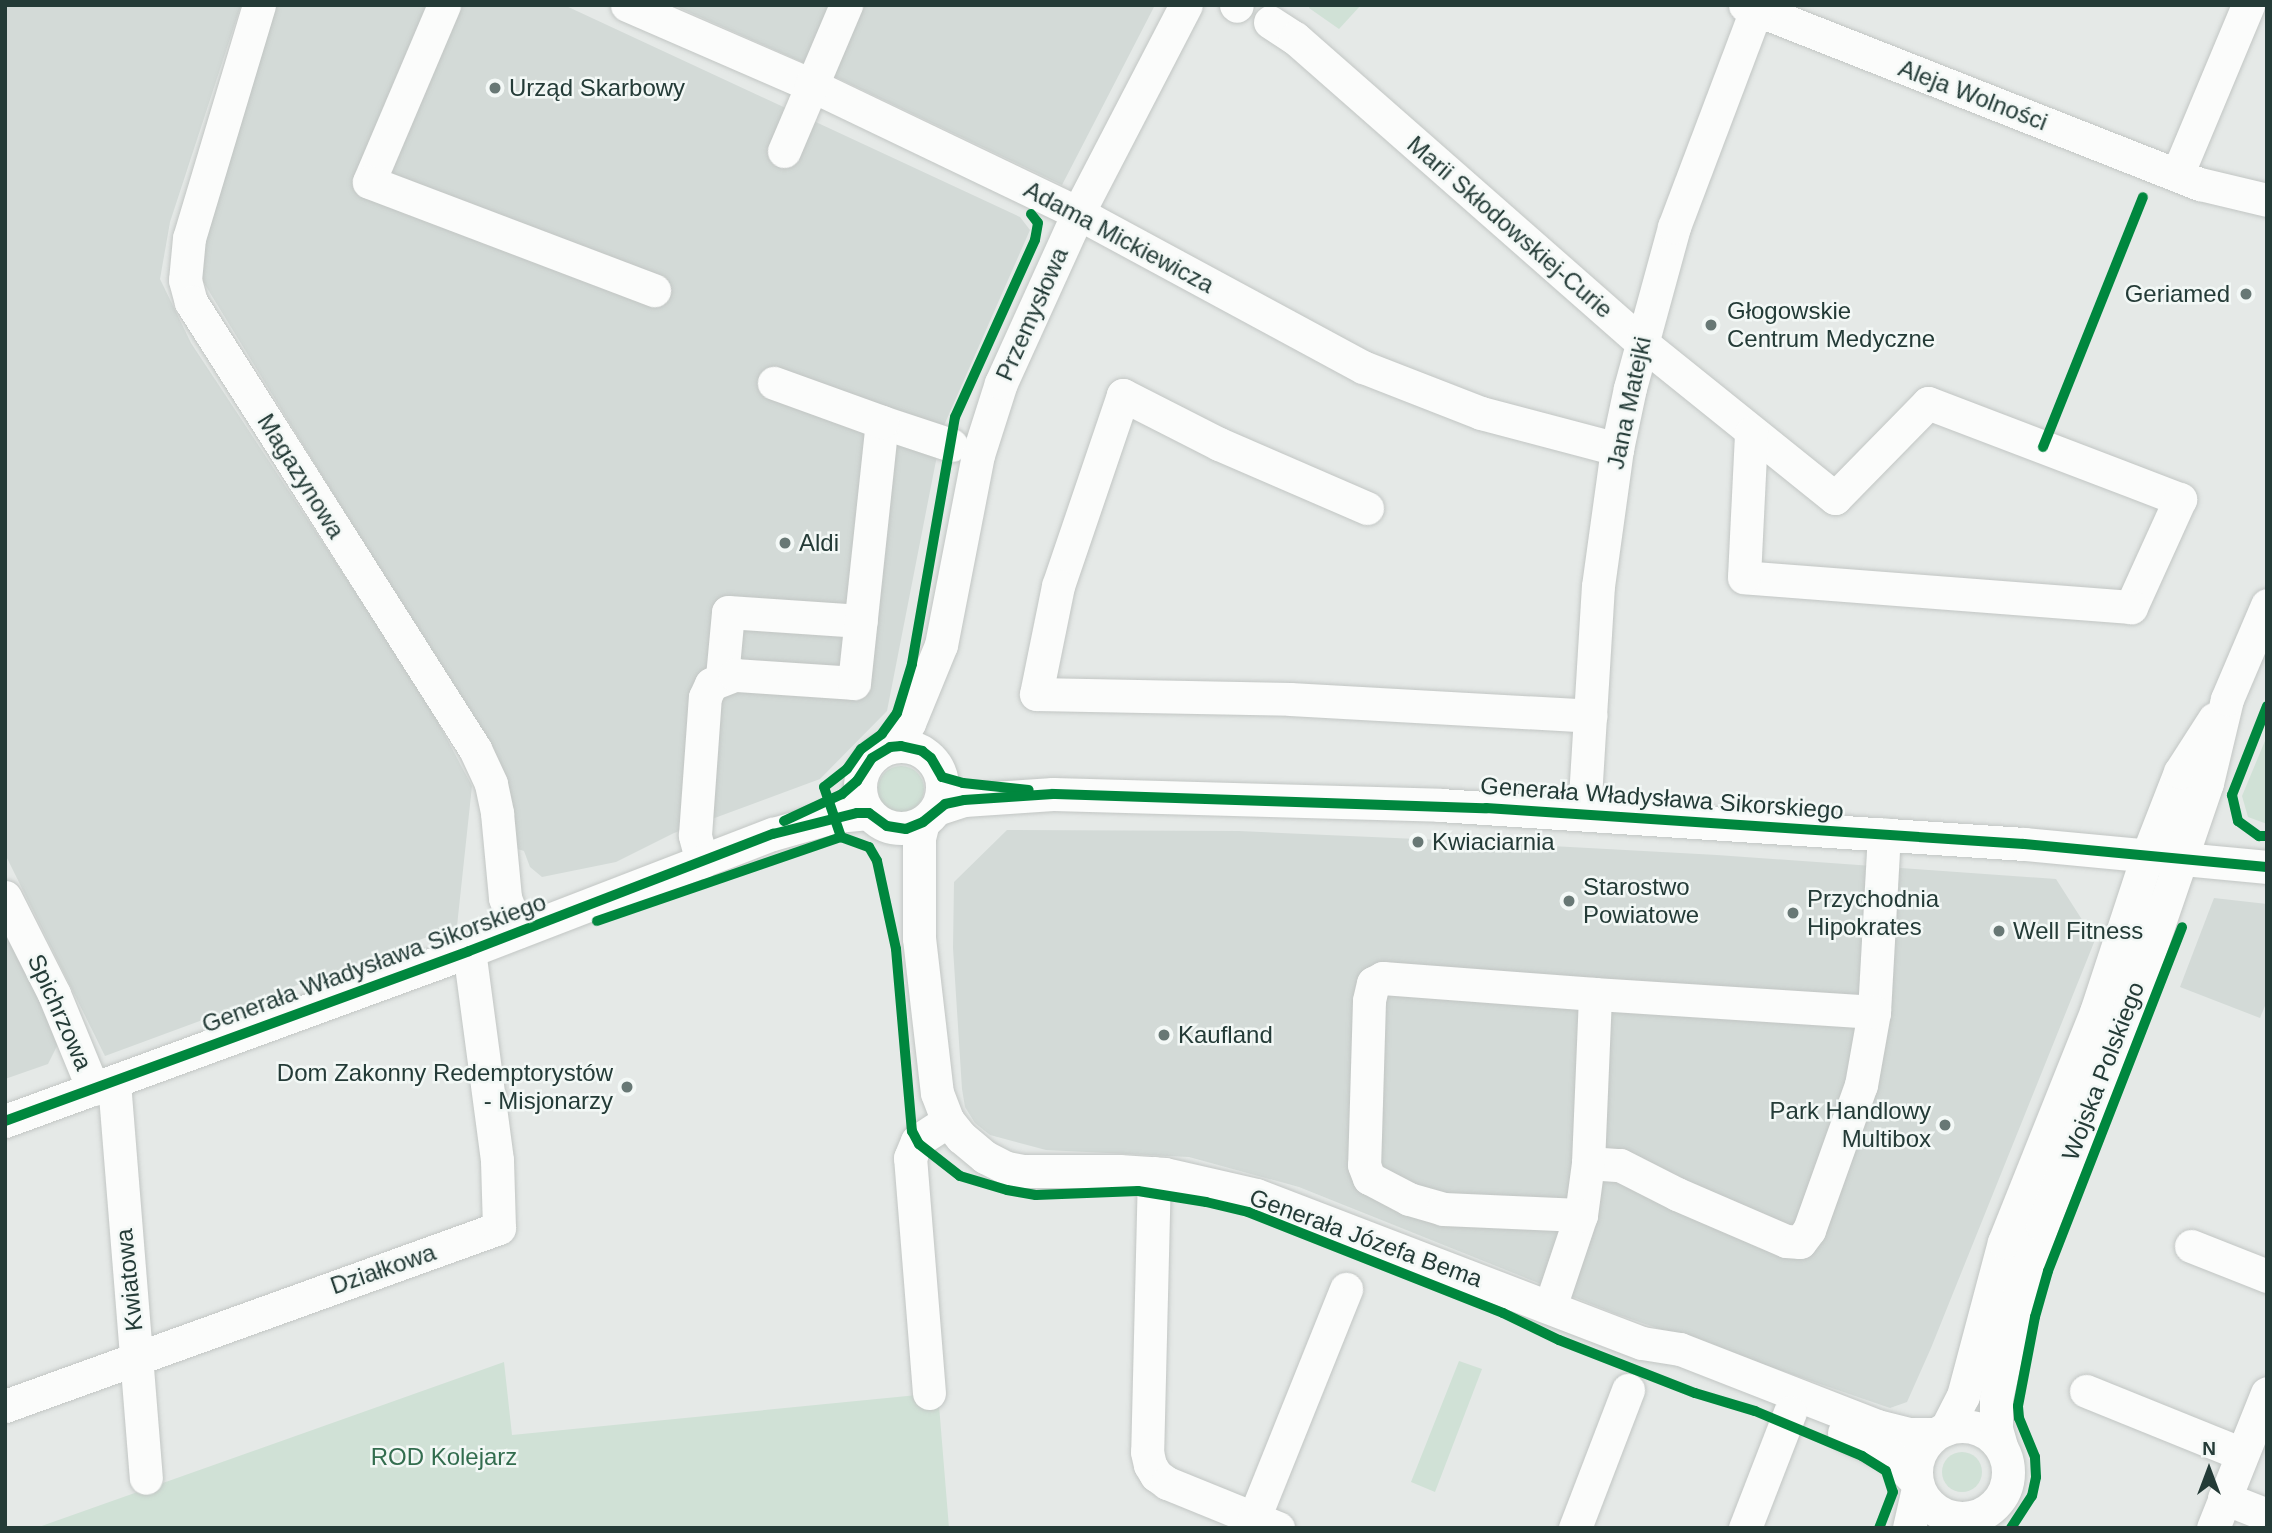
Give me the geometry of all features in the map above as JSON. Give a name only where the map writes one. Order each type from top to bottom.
[{"type":"street","name":"Magazynowa","points":[[259,5],[189,238],[185,280],[191,302],[475,749],[491,784],[497,813],[505,898],[518,932]]},
{"type":"street","points":[[444,5],[369,182],[654,290]]},
{"type":"street","name":"Adama Mickiewicza","points":[[627,5],[811,85],[1078,213],[1363,367],[1482,413],[1617,449]]},
{"type":"street","points":[[784,151],[846,5]]},
{"type":"street","name":"Przemysłowa","points":[[890,747],[909,723],[941,645],[978,455],[1001,383],[1078,213],[1186,5]]},
{"type":"street","points":[[2189,180],[2248,5]]},
{"type":"street","name":"Aleja Wolności","points":[[1753,7],[2189,180],[2267,200]]},
{"type":"street","name":"Jana Matejki","points":[[1584,814],[1598,586],[1617,449],[1641,342],[1674,227],[1753,7]]},
{"type":"street","name":"Marii Skłodowskiej-Curie","points":[[1270,22],[1295,38],[1641,342],[1835,498],[1928,403],[2180,499],[2131,607],[1745,577],[1751,432]]},
{"type":"street","name":"Aleja Wolności","points":[[2189,180],[2267,225]]},
{"type":"street","points":[[774,383],[951,445]]},
{"type":"street","points":[[1367,508],[1219,444],[1123,395],[1058,586],[1036,694],[1290,699],[1591,716]]},
{"type":"street","points":[[702,862],[695,835],[705,697],[711,684],[722,677],[735,675],[854,683],[882,422]]},
{"type":"street","name":"Wojska Polskiego","points":[[1941,1431],[1963,1396],[2004,1241],[2096,1012],[2164,856],[2207,783],[2227,699],[2267,605]]},
{"type":"street","points":[[722,677],[728,612],[861,621]]},
{"type":"street","name":"Przemysłowa","points":[[936,767],[928,739],[942,676],[941,645]]},
{"type":"street","points":[[890,747],[912,747],[936,767],[943,788],[930,816],[906,829],[878,820],[861,795],[862,775],[872,758],[890,747]]},
{"type":"street","name":"Generała Władysława Sikorskiego","points":[[936,767],[1053,794]]},
{"type":"street","name":"Generała Władysława Sikorskiego","points":[[755,840],[785,821],[842,794],[862,775]]},
{"type":"street","name":"Generała Władysława Sikorskiego","points":[[930,816],[964,800],[1053,794],[1426,805],[1884,834],[2164,856],[2267,867]]},
{"type":"street","name":"Generała Józefa Bema","points":[[930,816],[919,838],[919,938],[937,1093],[948,1121],[961,1137],[985,1157],[1007,1168],[1040,1172],[1154,1173],[1256,1195],[1642,1343],[1680,1349],[1877,1426],[1909,1434],[1941,1431]]},
{"type":"street","name":"Generała Władysława Sikorskiego","points":[[5,1121],[469,951],[755,840],[829,817],[878,820]]},
{"type":"street","name":"Generała Józefa Bema","points":[[878,820],[896,846],[911,918],[919,938]]},
{"type":"street","points":[[1588,1163],[1620,1165],[1786,1241],[1800,1242],[1809,1230],[1861,1085],[1874,1012],[1884,834]]},
{"type":"street","name":"Wojska Polskiego","points":[[2001,1446],[1996,1428],[1996,1399],[2019,1294],[2042,1225],[2133,999],[2164,856]]},
{"type":"street","name":"Spichrzowa","points":[[5,897],[104,1085]]},
{"type":"street","name":"Działkowa","points":[[5,1406],[499,1228],[497,1160],[469,951]]},
{"type":"street","points":[[1581,1215],[1443,1209],[1409,1199],[1369,1178],[1364,1165],[1369,1001],[1373,983],[1383,978],[1874,1012]]},
{"type":"street","points":[[1550,1307],[1581,1215],[1588,1163],[1595,994]]},
{"type":"street","name":"Kwiatowa","points":[[104,1085],[137,1358],[146,1478]]},
{"type":"street","points":[[929,1393],[910,1158],[918,1141],[948,1121]]},
{"type":"street","points":[[1154,1173],[1147,1439],[1150,1465],[1156,1475],[1167,1483],[1266,1523],[1346,1289]]},
{"type":"street","points":[[2192,1246],[2267,1276]]},
{"type":"street","name":"Generała Józefa Bema","points":[[1642,1343],[1679,1371],[1875,1447],[1890,1455],[1917,1485]]},
{"type":"street","points":[[1575,1528],[1628,1390]]},
{"type":"street","points":[[2086,1391],[2242,1454]]},
{"type":"street","points":[[2267,1393],[2219,1513],[2267,1515]]},
{"type":"street","points":[[1745,1528],[1790,1412]]},
{"type":"street","points":[[1909,1528],[1917,1485],[1918,1457],[1941,1431],[1974,1427],[1991,1436],[2001,1446],[2008,1465],[2006,1489],[1991,1509],[1962,1523],[1928,1504],[1917,1485]]},
{"type":"shaded area","points":[[5,5],[241,5],[170,222],[160,279],[191,343],[424,696],[472,786],[457,926],[105,1056],[5,854]]},
{"type":"shaded area","points":[[269,5],[564,5],[1020,217],[1030,230],[942,430],[887,711],[820,779],[674,833],[616,862],[542,877],[530,867],[524,851],[511,847],[490,750],[196,270]]},
{"type":"shaded area","points":[[673,5],[1155,5],[1062,185],[829,74]]},
{"type":"shaded area","points":[[1007,830],[1239,831],[1440,840],[1717,855],[2056,879],[2095,940],[1931,1348],[1907,1402],[1890,1408],[1616,1314],[1299,1187],[1189,1157],[1046,1150],[990,1135],[975,1123],[965,1107],[962,1089],[953,948],[954,882]]},
{"type":"shaded area","points":[[2214,898],[2267,904],[2267,1001],[2260,1018],[2180,987]]},
{"type":"shaded area","points":[[5,929],[56,1032],[58,1044],[48,1064],[5,1079]]},
{"type":"green space","points":[[1310,5],[1361,5],[1339,29],[1309,8]]},
{"type":"green space","points":[[2267,736],[2267,824],[2248,817],[2242,796]]},
{"type":"green space","points":[[901,766],[917,773],[924,789],[917,805],[901,812],[885,805],[878,789],[885,773]]},
{"type":"green space","points":[[1459,1361],[1482,1369],[1435,1492],[1411,1482]]},
{"type":"green space","name":"ROD Kolejarz","points":[[504,1362],[512,1435],[938,1393],[949,1528],[36,1528]]},
{"type":"green space","points":[[1962,1452],[1970,1453],[1976,1458],[1981,1464],[1981,1480],[1976,1486],[1970,1491],[1962,1492],[1954,1491],[1948,1486],[1943,1480],[1942,1472],[1943,1464],[1948,1458],[1954,1453]]},
{"type":"cycle path","points":[[2043,447],[2143,197]]},
{"type":"cycle path","points":[[1031,214],[1038,223],[1035,240],[955,417],[912,664],[897,713],[882,734],[861,749],[847,769],[824,787],[841,837],[869,847],[877,861],[896,949],[912,1131],[919,1144],[960,1176],[1007,1190],[1036,1195],[1138,1191],[1248,1212],[1503,1313],[1559,1340],[1695,1393],[1755,1411],[1862,1456],[1886,1471],[1893,1492],[1879,1528]]},
{"type":"cycle path","points":[[2267,706],[2232,795],[2238,821],[2259,836],[2267,836]]},
{"type":"cycle path","points":[[784,821],[842,794],[857,781],[872,758],[890,747],[901,746],[922,751],[931,758],[942,777],[963,783],[1029,790]]},
{"type":"cycle path","points":[[5,1121],[469,951],[773,834],[857,813],[869,813],[887,826],[906,829],[923,822],[945,804],[964,800],[1053,794],[1486,808],[2024,844],[2267,867]]},
{"type":"cycle path","points":[[597,921],[841,837]]},
{"type":"cycle path","points":[[2011,1528],[2032,1496],[2036,1477],[2035,1457],[2019,1418],[2018,1406],[2035,1317],[2048,1271],[2182,927]]},
{"type":"place","name":"Urząd Skarbowy","points":[[495,88]]},
{"type":"place","name":"Geriamed","points":[[2246,294]]},
{"type":"place","name":"Głogowskie Centrum Medyczne","points":[[1711,325]]},
{"type":"place","name":"Aldi","points":[[785,543]]},
{"type":"place","name":"Kwiaciarnia","points":[[1418,842]]},
{"type":"place","name":"Starostwo Powiatowe","points":[[1569,901]]},
{"type":"place","name":"Przychodnia Hipokrates","points":[[1793,913]]},
{"type":"place","name":"Well Fitness","points":[[1999,931]]},
{"type":"place","name":"Kaufland","points":[[1164,1035]]},
{"type":"place","name":"Dom Zakonny Redemptorystów - Misjonarzy","points":[[627,1087]]},
{"type":"place","name":"Park Handlowy Multibox","points":[[1945,1125]]}]
